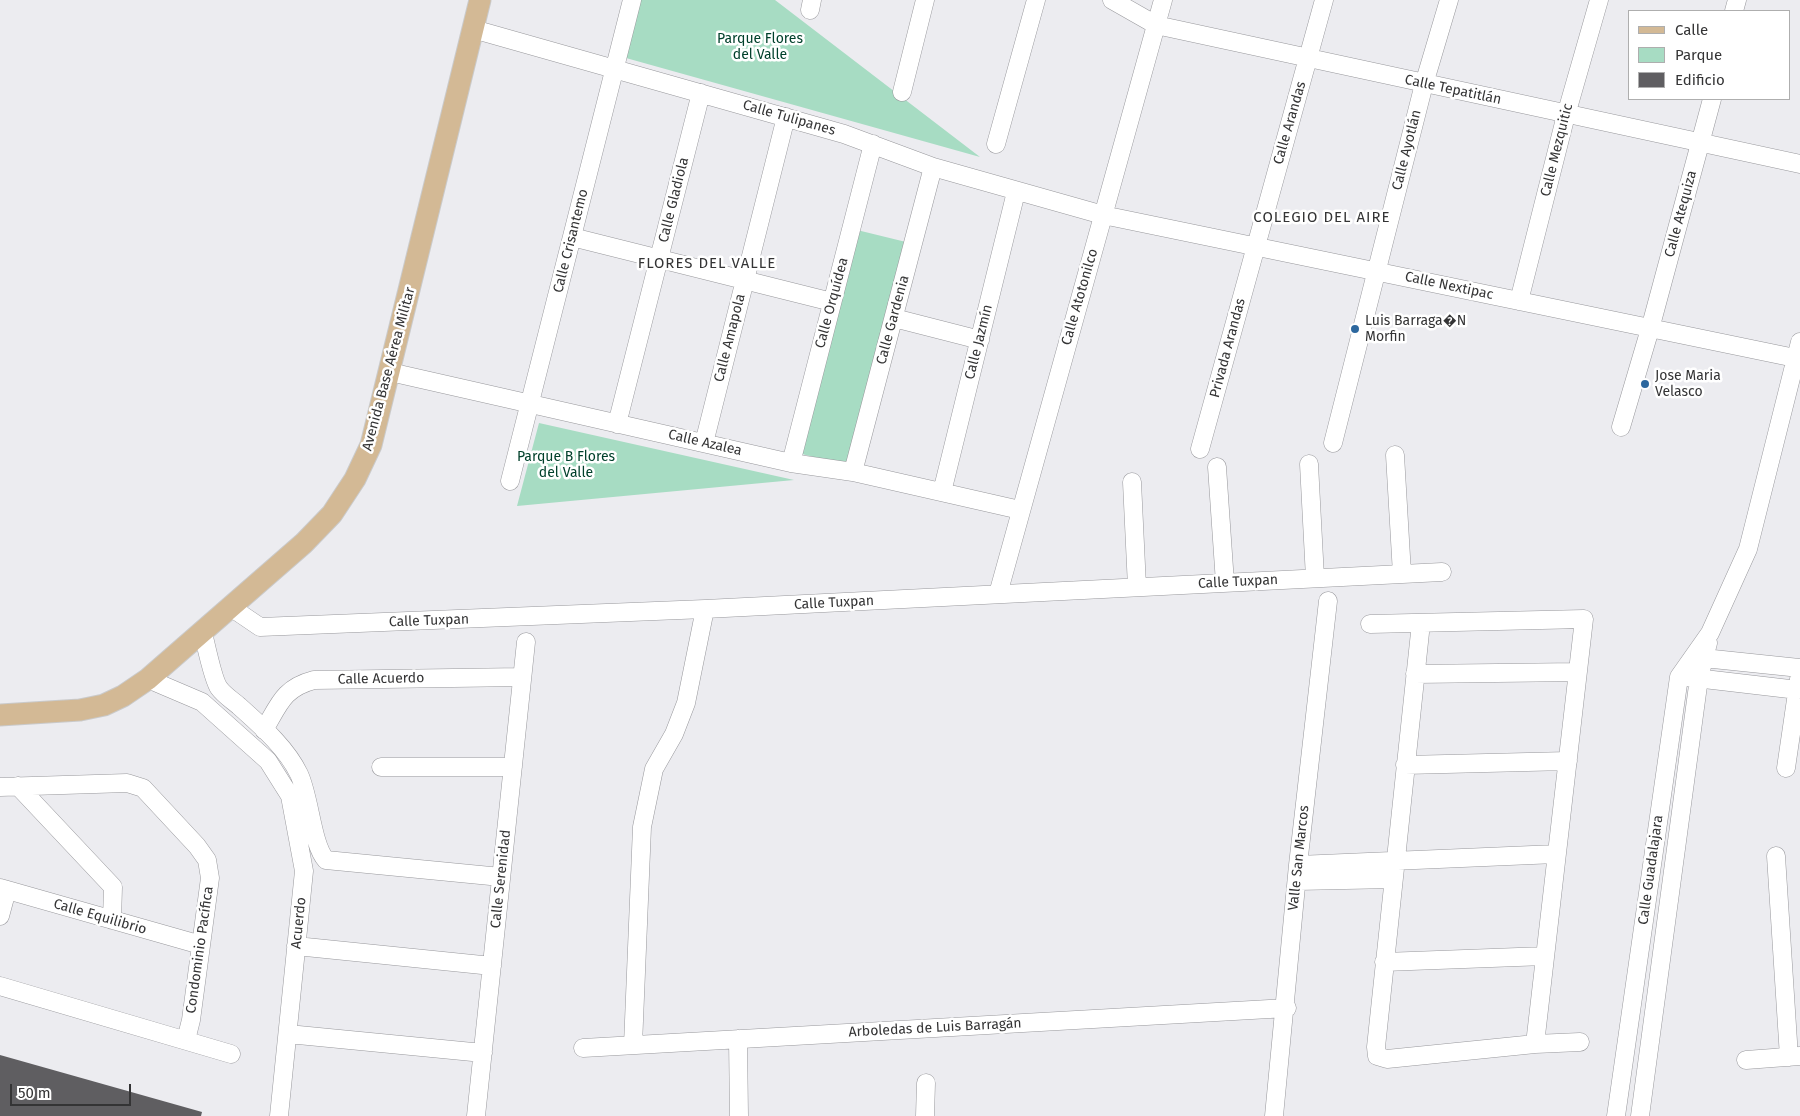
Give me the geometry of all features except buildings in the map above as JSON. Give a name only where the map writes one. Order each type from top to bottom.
[{"type":"main road","name":"Avenida Base Aérea Militar","points":[[0,716],[51,713],[104,705],[124,696],[148,679],[232,608],[304,543],[332,514],[355,479],[371,445],[480,0]]},
{"type":"street","name":"Calle Crisantemo","points":[[510,481],[632,0]]},
{"type":"street","points":[[902,92],[925,0]]},
{"type":"street","points":[[996,144],[1036,0]]},
{"type":"street","name":"Calle Tepatitlán","points":[[1112,0],[1156,25],[1700,144],[1800,164]]},
{"type":"street","name":"Calle Atotonilco","points":[[998,594],[1163,0]]},
{"type":"street","name":"Calle Arandas","points":[[1256,247],[1324,0]]},
{"type":"street","name":"Calle Ayotlán","points":[[1333,443],[1424,84],[1449,0]]},
{"type":"street","name":"Calle Mezquitic","points":[[1519,301],[1566,115],[1599,0]]},
{"type":"street","name":"Calle Tulipanes","points":[[473,29],[786,117],[873,144],[933,168],[1103,215]]},
{"type":"street","name":"Calle Gladiola","points":[[617,424],[701,93]]},
{"type":"street","name":"Calle Atequiza","points":[[1621,427],[1650,329],[1712,100]]},
{"type":"street","name":"Calle Amapola","points":[[704,443],[786,117]]},
{"type":"street","name":"Calle Orquídea","points":[[791,463],[873,144]]},
{"type":"street","name":"Calle Gardenia","points":[[853,472],[933,168]]},
{"type":"street","name":"Calle Jazmín","points":[[942,492],[1016,192]]},
{"type":"street","name":"Calle Nextipac","points":[[1103,215],[1650,329],[1798,350]]},
{"type":"street","points":[[572,237],[832,302]]},
{"type":"street","name":"Privada Arandas","points":[[1200,449],[1256,247]]},
{"type":"street","points":[[894,318],[980,340]]},
{"type":"street","name":"Calle Guadalajara","points":[[1640,1116],[1699,678],[1699,658],[1748,549],[1798,350]]},
{"type":"street","name":"Calle Azalea","points":[[390,372],[791,463],[853,472],[1020,510]]},
{"type":"street","points":[[1395,455],[1402,574]]},
{"type":"street","points":[[1309,464],[1315,578]]},
{"type":"street","points":[[1217,467],[1225,583]]},
{"type":"street","points":[[1132,482],[1137,587]]},
{"type":"street","name":"Calle Tuxpan","points":[[232,608],[260,628],[705,609],[1442,572]]},
{"type":"street","name":"Valle San Marcos","points":[[1274,1116],[1286,1008],[1297,873],[1328,601]]},
{"type":"street","points":[[633,1045],[642,827],[654,768],[674,734],[686,703],[705,609]]},
{"type":"street","points":[[1370,624],[1584,619],[1535,1044]]},
{"type":"street","points":[[1421,623],[1384,962],[1376,1047],[1377,1056],[1387,1058],[1535,1044],[1580,1042]]},
{"type":"street","points":[[203,633],[218,687],[264,730],[299,773],[310,809],[320,854],[326,860],[501,877]]},
{"type":"street","name":"Calle Serenidad","points":[[476,1116],[526,642]]},
{"type":"street","points":[[1699,658],[1800,668]]},
{"type":"street","name":"Calle Guadalajara","points":[[1616,1116],[1679,677],[1699,658]]},
{"type":"street","points":[[1415,674],[1578,672]]},
{"type":"street","name":"Calle Acuerdo","points":[[264,730],[286,694],[298,684],[314,680],[522,677]]},
{"type":"street","points":[[1679,677],[1799,682],[1796,729],[1786,768]]},
{"type":"street","name":"Acuerdo","points":[[148,679],[202,702],[268,760],[290,796],[304,871],[278,1116]]},
{"type":"street","points":[[202,702],[218,687]]},
{"type":"street","points":[[221,718],[242,709]]},
{"type":"street","points":[[1405,765],[1568,761]]},
{"type":"street","points":[[381,768],[513,767]]},
{"type":"street","name":"Condominio Pacífica","points":[[0,787],[127,783],[143,788],[197,846],[207,860],[210,878],[191,1020],[186,1040]]},
{"type":"street","points":[[18,786],[113,887],[112,920]]},
{"type":"street","points":[[303,860],[320,854]]},
{"type":"street","points":[[1297,873],[1395,860],[1556,854]]},
{"type":"street","points":[[1746,1060],[1794,1056],[1776,856]]},
{"type":"street","points":[[1297,873],[1393,879]]},
{"type":"street","points":[[0,916],[4,889]]},
{"type":"street","name":"Calle Equilibrio","points":[[4,889],[201,946]]},
{"type":"street","points":[[296,946],[492,966]]},
{"type":"street","points":[[1384,962],[1545,956]]},
{"type":"street","points":[[1635,983],[1642,973],[1650,972],[1656,977],[1658,985]]},
{"type":"street","points":[[0,986],[231,1054]]},
{"type":"street","name":"Arboledas de Luis Barragán","points":[[583,1048],[1286,1008]]},
{"type":"street","points":[[288,1034],[483,1054]]},
{"type":"street","points":[[738,1039],[739,1116]]},
{"type":"street","points":[[925,1116],[926,1083]]},
{"type":"green space","name":"Parque Flores del Valle","points":[[640,0],[775,0],[980,157],[626,58]]},
{"type":"green space","points":[[857,230],[906,242],[849,466],[802,454]]},
{"type":"green space","name":"Parque B Flores del Valle","points":[[539,423],[794,480],[517,506]]},
{"type":"place","name":"Luis Barraga�N Morfin","points":[[1355,329]]},
{"type":"place","name":"Jose Maria Velasco","points":[[1645,384]]},
{"type":"district","name":"COLEGIO DEL AIRE","points":[[1322,218]]},
{"type":"district","name":"FLORES DEL VALLE","points":[[707,264]]}]
